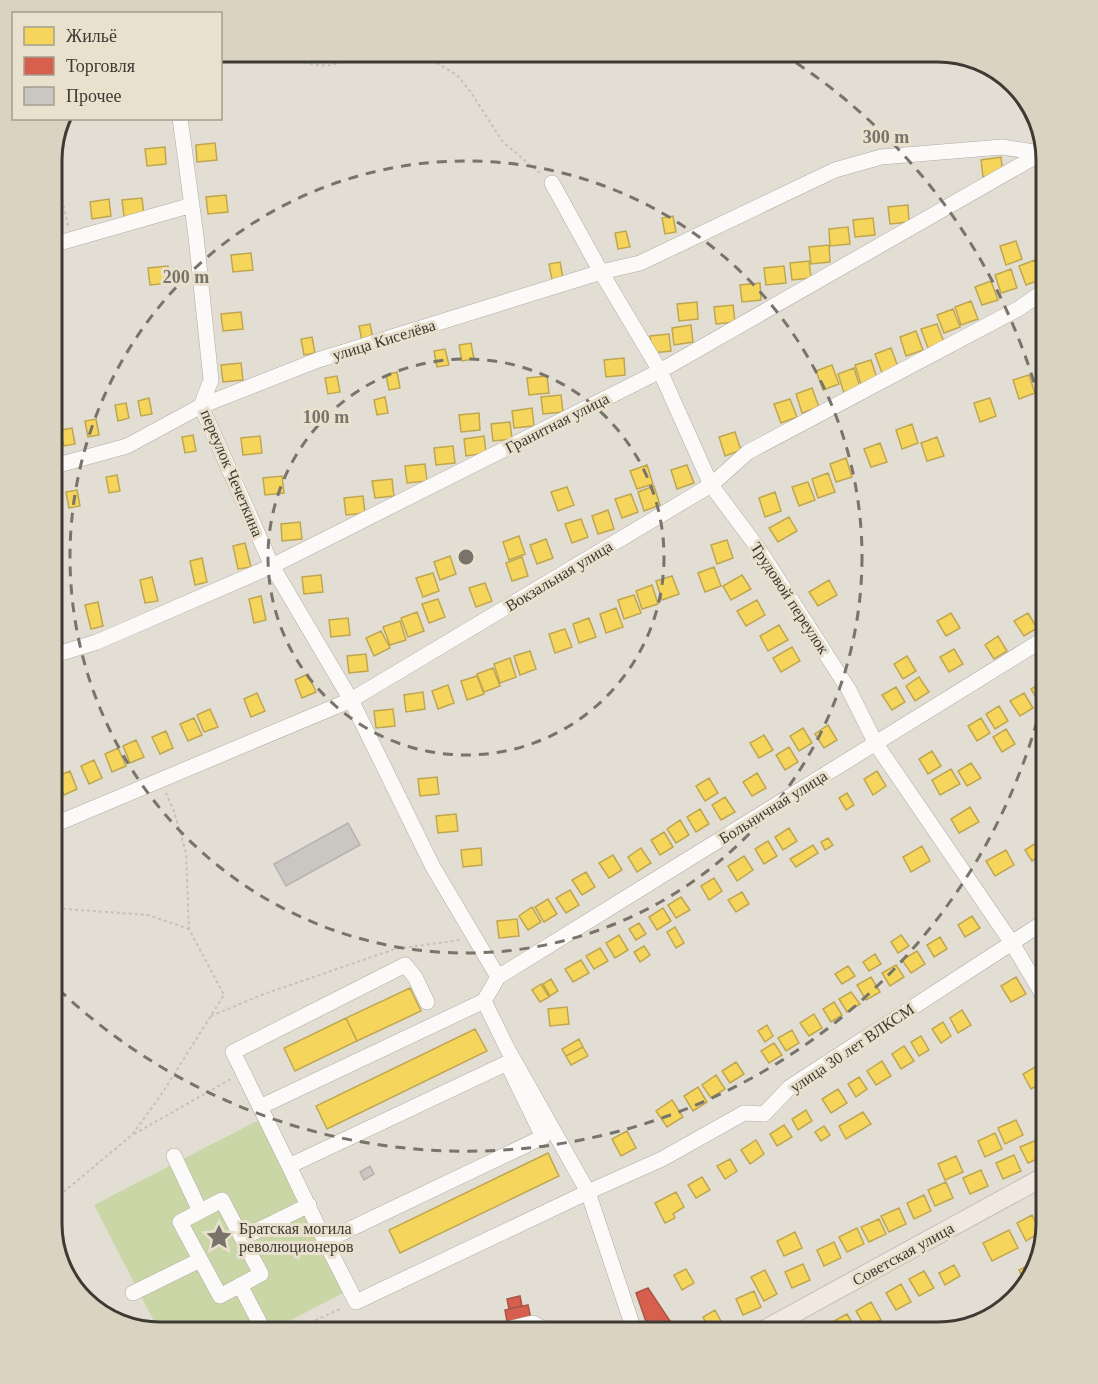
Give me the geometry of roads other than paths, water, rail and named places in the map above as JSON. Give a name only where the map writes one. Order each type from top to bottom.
[{"type":"main road","name":"Советская улица","points":[[778,1322],[1036,1181]]},
{"type":"street","name":"переулок Чечеткина","points":[[180,120],[211,380],[201,406],[272,566],[351,700],[433,867],[498,977]]},
{"type":"street","name":"улица Киселёва","points":[[62,464],[127,446],[201,406],[318,360],[601,272],[640,263],[835,170],[881,157],[1002,147],[1036,151]]},
{"type":"street","name":"Гранитная улица","points":[[62,653],[98,642],[272,566],[660,371],[1036,155]]},
{"type":"street","name":"Трудовой переулок","points":[[552,183],[601,272],[660,371],[711,485],[758,548],[843,681],[876,744],[1012,943],[1036,983]]},
{"type":"street","points":[[62,242],[192,205]]},
{"type":"street","name":"Вокзальная улица","points":[[62,821],[351,700],[711,485],[748,452],[1018,309],[1036,297]]},
{"type":"street","name":"Больничная улица","points":[[498,977],[1036,644]]},
{"type":"street","name":"улица 30 лет ВЛКСМ","points":[[325,1241],[356,1302],[662,1159],[744,1113],[764,1114],[790,1087],[1036,927]]},
{"type":"street","points":[[289,1166],[507,1063],[543,1137],[325,1241],[233,1052],[405,965],[415,977],[427,1002]]},
{"type":"street","points":[[260,1107],[484,1001],[498,977]]},
{"type":"street","points":[[484,1001],[507,1048],[588,1192],[631,1322]]},
{"type":"street","points":[[174,1156],[200,1211]]},
{"type":"street","points":[[222,1200],[261,1274],[220,1296],[180,1222],[200,1211],[222,1200]]},
{"type":"street","points":[[242,1238],[309,1205]]},
{"type":"street","points":[[133,1293],[200,1260]]},
{"type":"street","points":[[240,1285],[259,1322]]},
{"type":"place","name":"Братская могила революционеров","points":[[219,1237]]}]
